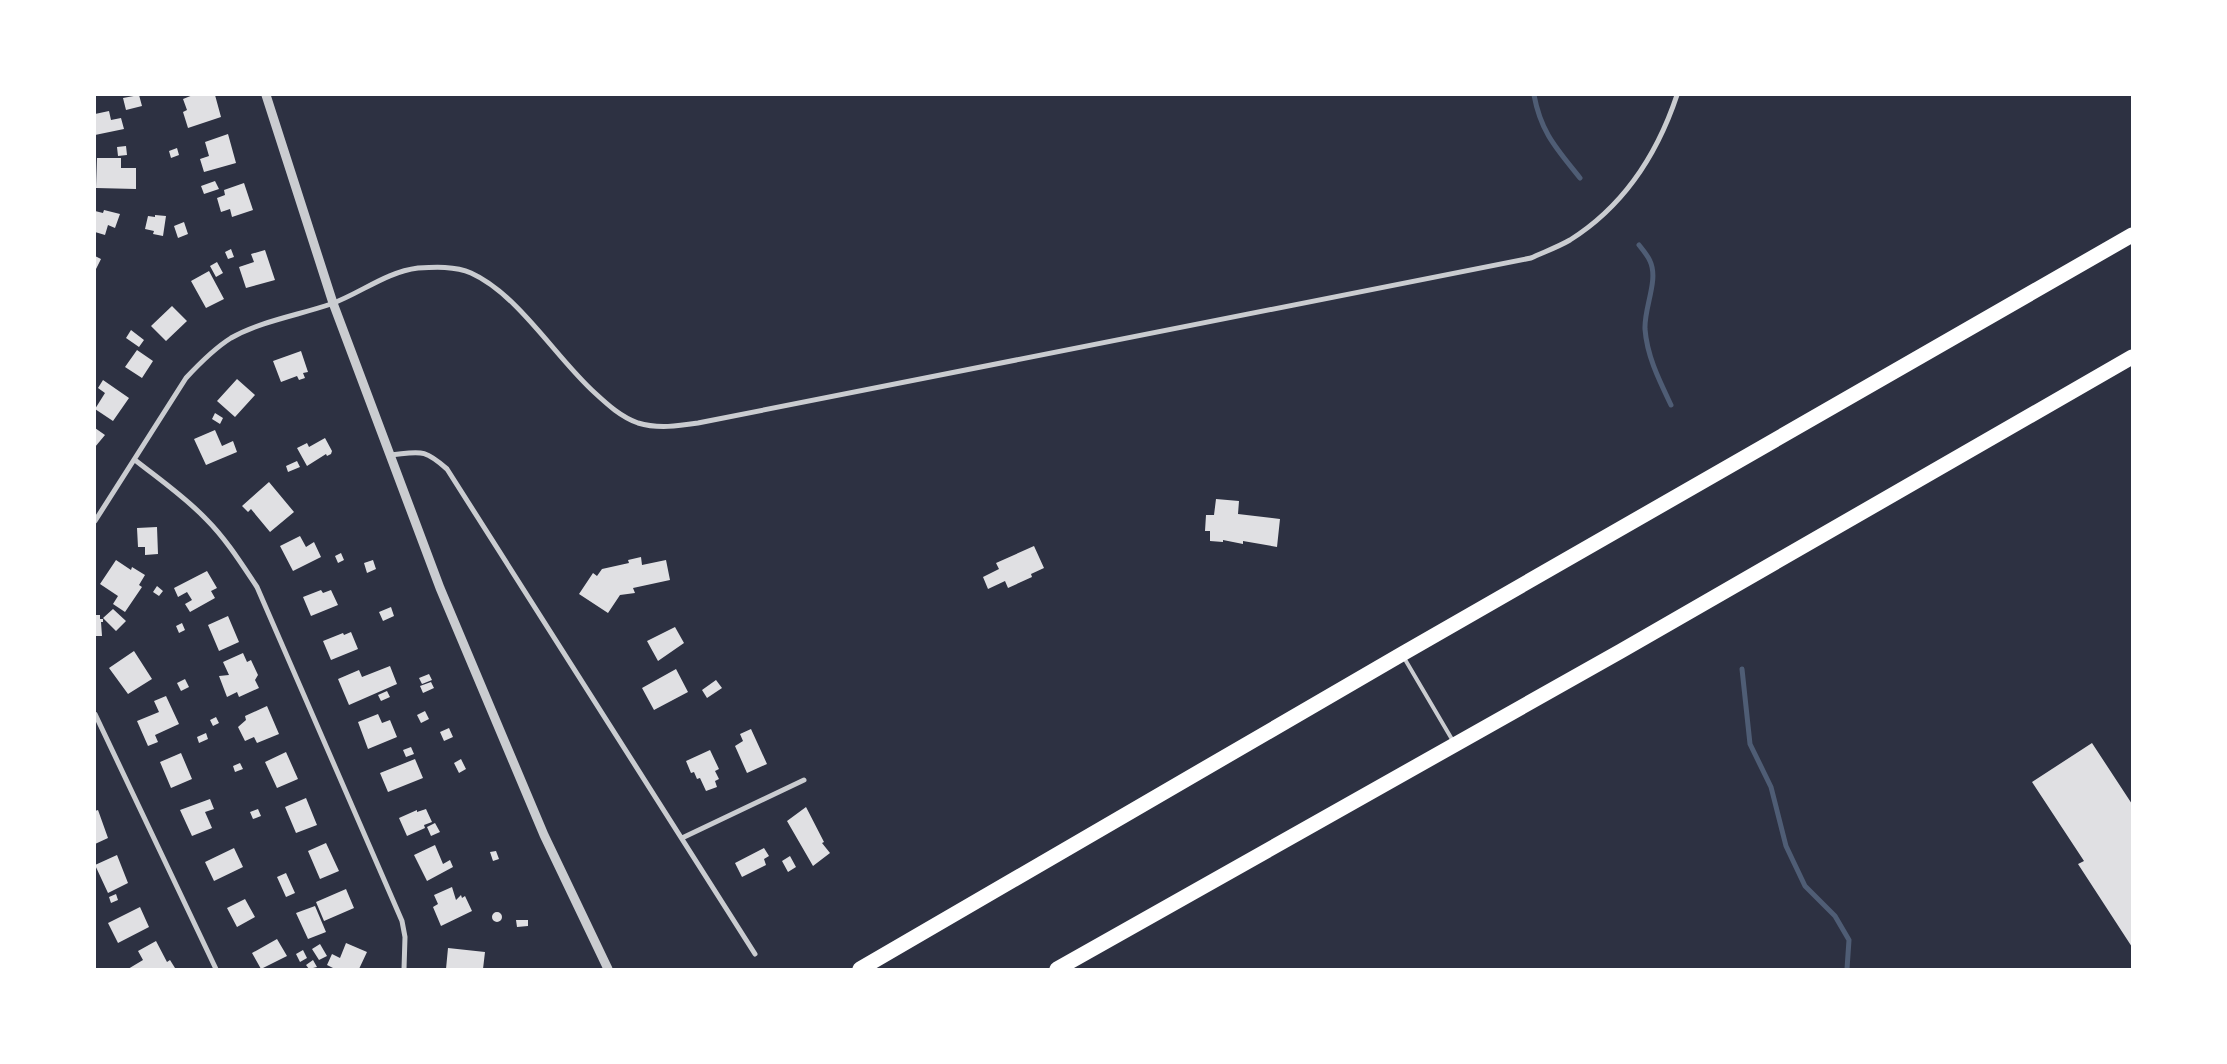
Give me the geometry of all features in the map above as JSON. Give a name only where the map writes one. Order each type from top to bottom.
[{"type":"highway","points":[[860,969],[1402,654],[2132,235]]},
{"type":"highway","points":[[1057,969],[1730,589],[2132,357]]},
{"type":"street","points":[[266,95],[334,303],[440,588],[536,818],[608,969]]},
{"type":"street","points":[[95,521],[186,378],[201,363],[232,338],[271,322],[334,303],[382,278],[416,269],[442,267],[469,272],[491,284],[515,307],[585,384],[614,411],[638,423],[664,427],[698,423],[1532,258],[1569,240],[1598,219],[1634,183],[1655,150],[1677,95]]},
{"type":"street","points":[[390,455],[418,452],[431,455],[447,469],[755,954]]},
{"type":"street","points":[[135,460],[206,518],[233,550],[257,587],[402,921],[405,937],[404,969]]},
{"type":"street","points":[[95,714],[216,969]]},
{"type":"street","points":[[682,838],[804,780]]},
{"type":"lane","points":[[1402,654],[1455,744]]},
{"type":"building","points":[[139,95],[142,106],[126,110],[123,98]]},
{"type":"building","points":[[193,95],[215,95],[221,117],[188,128],[183,112],[187,110],[183,99]]},
{"type":"building","points":[[109,111],[111,120],[121,118],[124,129],[95,135],[95,114]]},
{"type":"building","points":[[228,134],[236,163],[204,172],[200,159],[209,156],[205,142]]},
{"type":"building","points":[[126,146],[127,155],[118,156],[117,147]]},
{"type":"building","points":[[177,148],[179,155],[171,158],[169,151]]},
{"type":"building","points":[[97,158],[121,158],[121,168],[136,168],[136,189],[96,188]]},
{"type":"building","points":[[215,181],[219,189],[204,194],[201,186]]},
{"type":"building","points":[[244,183],[253,210],[232,217],[230,209],[221,212],[217,198],[225,195],[224,190]]},
{"type":"building","points":[[104,210],[120,214],[115,228],[108,225],[105,235],[95,232],[95,211],[103,213]]},
{"type":"building","points":[[155,215],[166,216],[163,236],[153,234],[154,231],[145,229],[148,216],[155,217]]},
{"type":"building","points":[[184,222],[188,234],[178,238],[174,226]]},
{"type":"building","points":[[231,249],[234,257],[228,259],[225,252]]},
{"type":"building","points":[[265,250],[275,280],[246,288],[239,267],[254,262],[251,254]]},
{"type":"building","points":[[95,256],[101,259],[95,271]]},
{"type":"building","points":[[217,262],[223,273],[216,277],[210,266]]},
{"type":"building","points":[[209,271],[224,299],[206,308],[191,281]]},
{"type":"building","points":[[172,306],[187,321],[166,341],[151,326]]},
{"type":"building","points":[[131,330],[144,340],[139,347],[126,338]]},
{"type":"building","points":[[137,350],[153,361],[142,378],[125,367]]},
{"type":"building","points":[[301,351],[308,372],[303,373],[305,378],[299,380],[297,376],[281,382],[273,361]]},
{"type":"building","points":[[237,379],[255,395],[235,417],[217,401]]},
{"type":"building","points":[[103,380],[129,398],[113,421],[95,409],[105,393],[98,388]]},
{"type":"building","points":[[215,413],[223,418],[220,424],[212,419]]},
{"type":"building","points":[[95,428],[105,435],[95,447]]},
{"type":"building","points":[[215,430],[222,446],[233,441],[237,452],[206,465],[194,439]]},
{"type":"building","points":[[325,438],[332,451],[331,454],[327,456],[326,454],[307,466],[297,448],[307,443],[309,447]]},
{"type":"building","points":[[297,461],[300,467],[288,472],[286,466]]},
{"type":"building","points":[[269,482],[294,512],[270,532],[251,509],[248,512],[242,506]]},
{"type":"building","points":[[1216,499],[1239,501],[1238,514],[1280,519],[1277,547],[1243,541],[1243,544],[1223,540],[1223,542],[1210,541],[1210,531],[1205,531],[1206,515],[1214,515]]},
{"type":"building","points":[[157,527],[158,554],[145,555],[145,547],[138,547],[137,528]]},
{"type":"building","points":[[300,536],[306,547],[314,542],[321,557],[293,571],[280,546]]},
{"type":"building","points":[[1034,546],[1044,568],[1031,574],[1032,577],[1008,588],[1005,581],[988,589],[983,577],[999,569],[996,563]]},
{"type":"building","points":[[341,553],[344,560],[338,563],[335,556]]},
{"type":"building","points":[[641,557],[642,565],[666,560],[670,580],[633,588],[635,593],[620,595],[608,613],[579,594],[593,573],[597,576],[602,569],[629,563],[628,560]]},
{"type":"building","points":[[116,560],[131,570],[132,567],[145,575],[139,585],[142,587],[125,612],[113,604],[118,596],[100,584]]},
{"type":"building","points":[[373,560],[376,569],[367,573],[364,563]]},
{"type":"building","points":[[207,571],[217,588],[211,591],[215,598],[190,612],[185,604],[192,600],[187,592],[178,597],[174,588]]},
{"type":"building","points":[[157,586],[163,591],[159,596],[153,592]]},
{"type":"building","points":[[321,590],[323,593],[331,590],[338,605],[311,616],[303,597]]},
{"type":"building","points":[[391,607],[394,616],[383,621],[379,612]]},
{"type":"building","points":[[113,609],[126,621],[116,631],[103,618]]},
{"type":"building","points":[[95,615],[100,615],[100,619],[103,619],[103,622],[101,622],[102,636],[95,636]]},
{"type":"building","points":[[228,616],[239,642],[219,651],[208,625]]},
{"type":"building","points":[[182,623],[185,630],[179,633],[176,626]]},
{"type":"building","points":[[675,627],[684,643],[658,661],[647,641]]},
{"type":"building","points":[[351,632],[358,649],[331,660],[323,641]]},
{"type":"building","points":[[134,651],[152,679],[128,694],[109,668]]},
{"type":"building","points":[[243,653],[247,662],[251,660],[258,675],[255,680],[259,688],[239,697],[237,692],[227,697],[219,676],[229,675],[223,662]]},
{"type":"building","points":[[390,666],[397,684],[349,705],[338,679],[359,670],[362,677]]},
{"type":"building","points":[[676,669],[688,692],[654,710],[642,688]]},
{"type":"building","points":[[429,674],[432,680],[422,684],[419,678]]},
{"type":"building","points":[[185,679],[189,687],[181,691],[177,683]]},
{"type":"building","points":[[716,680],[722,688],[707,698],[702,690]]},
{"type":"building","points":[[431,682],[434,688],[423,693],[420,686]]},
{"type":"building","points":[[387,691],[390,697],[381,701],[378,695]]},
{"type":"building","points":[[166,696],[179,724],[155,735],[158,742],[148,746],[137,721],[159,712],[154,701]]},
{"type":"building","points":[[267,706],[279,734],[257,743],[254,737],[245,741],[238,727],[246,720],[245,716]]},
{"type":"building","points":[[425,711],[429,719],[421,723],[417,715]]},
{"type":"building","points":[[378,714],[382,723],[390,720],[397,737],[368,749],[358,722]]},
{"type":"building","points":[[216,717],[219,723],[213,726],[210,720]]},
{"type":"building","points":[[449,728],[453,737],[444,741],[440,732]]},
{"type":"building","points":[[751,729],[767,764],[747,773],[735,746],[743,741],[740,734]]},
{"type":"building","points":[[206,733],[208,739],[199,743],[197,737]]},
{"type":"building","points":[[2092,743],[2132,804],[2132,947],[2078,864],[2084,861],[2032,782]]},
{"type":"building","points":[[411,747],[414,754],[406,757],[403,750]]},
{"type":"building","points":[[710,750],[719,769],[715,771],[719,779],[715,781],[717,787],[706,791],[700,778],[697,779],[694,772],[691,773],[686,761]]},
{"type":"building","points":[[286,752],[298,779],[277,788],[265,762]]},
{"type":"building","points":[[181,753],[192,779],[171,788],[160,762]]},
{"type":"building","points":[[415,759],[423,778],[388,792],[380,773]]},
{"type":"building","points":[[461,759],[466,769],[459,773],[454,763]]},
{"type":"building","points":[[240,763],[243,769],[235,772],[233,766]]},
{"type":"building","points":[[306,798],[317,825],[296,833],[285,807]]},
{"type":"building","points":[[210,799],[214,809],[205,812],[212,828],[192,836],[180,810]]},
{"type":"building","points":[[806,807],[824,842],[822,843],[830,853],[813,866],[787,821]]},
{"type":"building","points":[[258,809],[261,816],[253,819],[250,812]]},
{"type":"building","points":[[426,809],[432,822],[424,825],[425,828],[407,836],[399,818],[417,810],[417,812]]},
{"type":"building","points":[[98,810],[108,838],[95,844],[95,811]]},
{"type":"building","points":[[435,823],[440,832],[431,836],[427,827]]},
{"type":"building","points":[[326,843],[339,871],[320,879],[308,851]]},
{"type":"building","points":[[435,845],[443,864],[450,860],[453,867],[427,881],[414,855]]},
{"type":"building","points":[[234,848],[243,867],[214,881],[205,862]]},
{"type":"building","points":[[764,848],[769,856],[764,859],[766,865],[742,877],[735,863]]},
{"type":"building","points":[[496,851],[499,859],[493,861],[490,852]]},
{"type":"building","points":[[117,855],[128,883],[108,893],[95,865]]},
{"type":"building","points":[[790,856],[796,867],[788,872],[782,861]]},
{"type":"building","points":[[286,873],[295,893],[286,897],[277,877]]},
{"type":"building","points":[[452,887],[456,900],[461,895],[462,898],[465,896],[472,911],[441,926],[433,907],[438,904],[434,895]]},
{"type":"building","points":[[346,889],[354,908],[324,921],[316,902]]},
{"type":"building","points":[[116,894],[118,900],[111,903],[109,897]]},
{"type":"building","points":[[245,899],[255,917],[237,927],[227,908]]},
{"type":"building","points":[[315,906],[326,932],[308,939],[296,913]]},
{"type":"building","points":[[140,907],[149,927],[118,943],[108,923]]},
{"type":"building","points":[[495,912],[499,912],[502,917],[501,921],[495,922],[492,919],[492,915]]},
{"type":"building","points":[[516,920],[528,920],[528,926],[517,927]]},
{"type":"building","points":[[277,939],[287,956],[261,969],[252,953]]},
{"type":"building","points":[[156,941],[167,962],[170,960],[175,968],[128,969],[143,960],[138,951]]},
{"type":"building","points":[[346,943],[367,952],[359,969],[335,969],[327,965],[332,954],[340,958]]},
{"type":"building","points":[[320,944],[327,956],[319,960],[312,949]]},
{"type":"building","points":[[448,948],[485,952],[483,969],[446,969]]},
{"type":"building","points":[[303,950],[307,958],[300,962],[296,954]]},
{"type":"building","points":[[313,960],[317,967],[309,969],[306,965]]},
{"type":"waterway","points":[[1534,95],[1541,120],[1551,140],[1580,178]]},
{"type":"waterway","points":[[1639,245],[1650,261],[1653,277],[1645,321],[1646,339],[1654,368],[1671,405]]},
{"type":"waterway","points":[[1742,669],[1750,744],[1771,787],[1786,846],[1805,886],[1835,916],[1849,940],[1847,969]]}]
